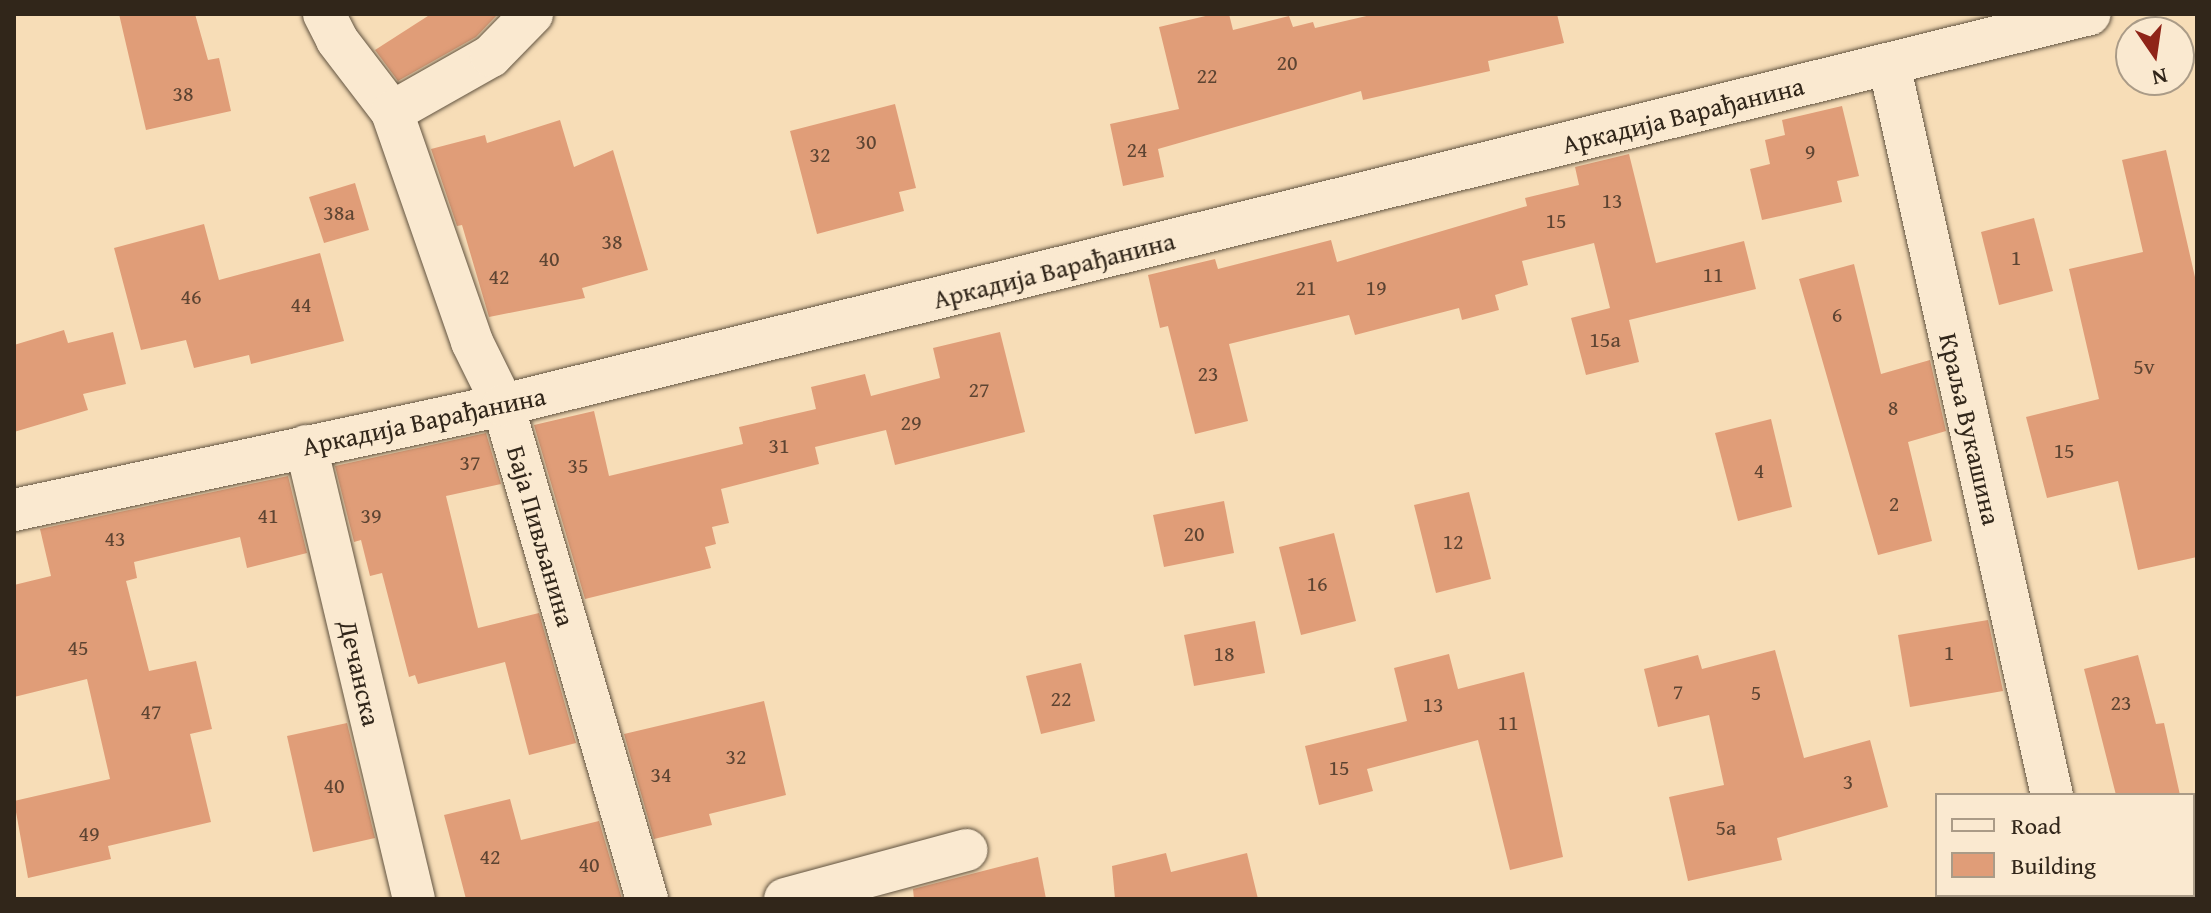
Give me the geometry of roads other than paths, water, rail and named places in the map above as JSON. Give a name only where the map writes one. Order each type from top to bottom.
[{"type":"street","name":"Баја Пивљанина","points":[[324,14],[337,40],[392,112],[472,342],[503,405],[647,899]]},
{"type":"street","points":[[392,112],[491,56],[532,14]]},
{"type":"street","name":"Аркадија Варађанина","points":[[14,510],[503,405],[2090,14]]},
{"type":"street","name":"Краља Вукашина","points":[[1889,64],[2052,793]]},
{"type":"street","name":"Дечанска","points":[[306,446],[414,899]]},
{"type":"street","points":[[785,899],[966,850]]}]
